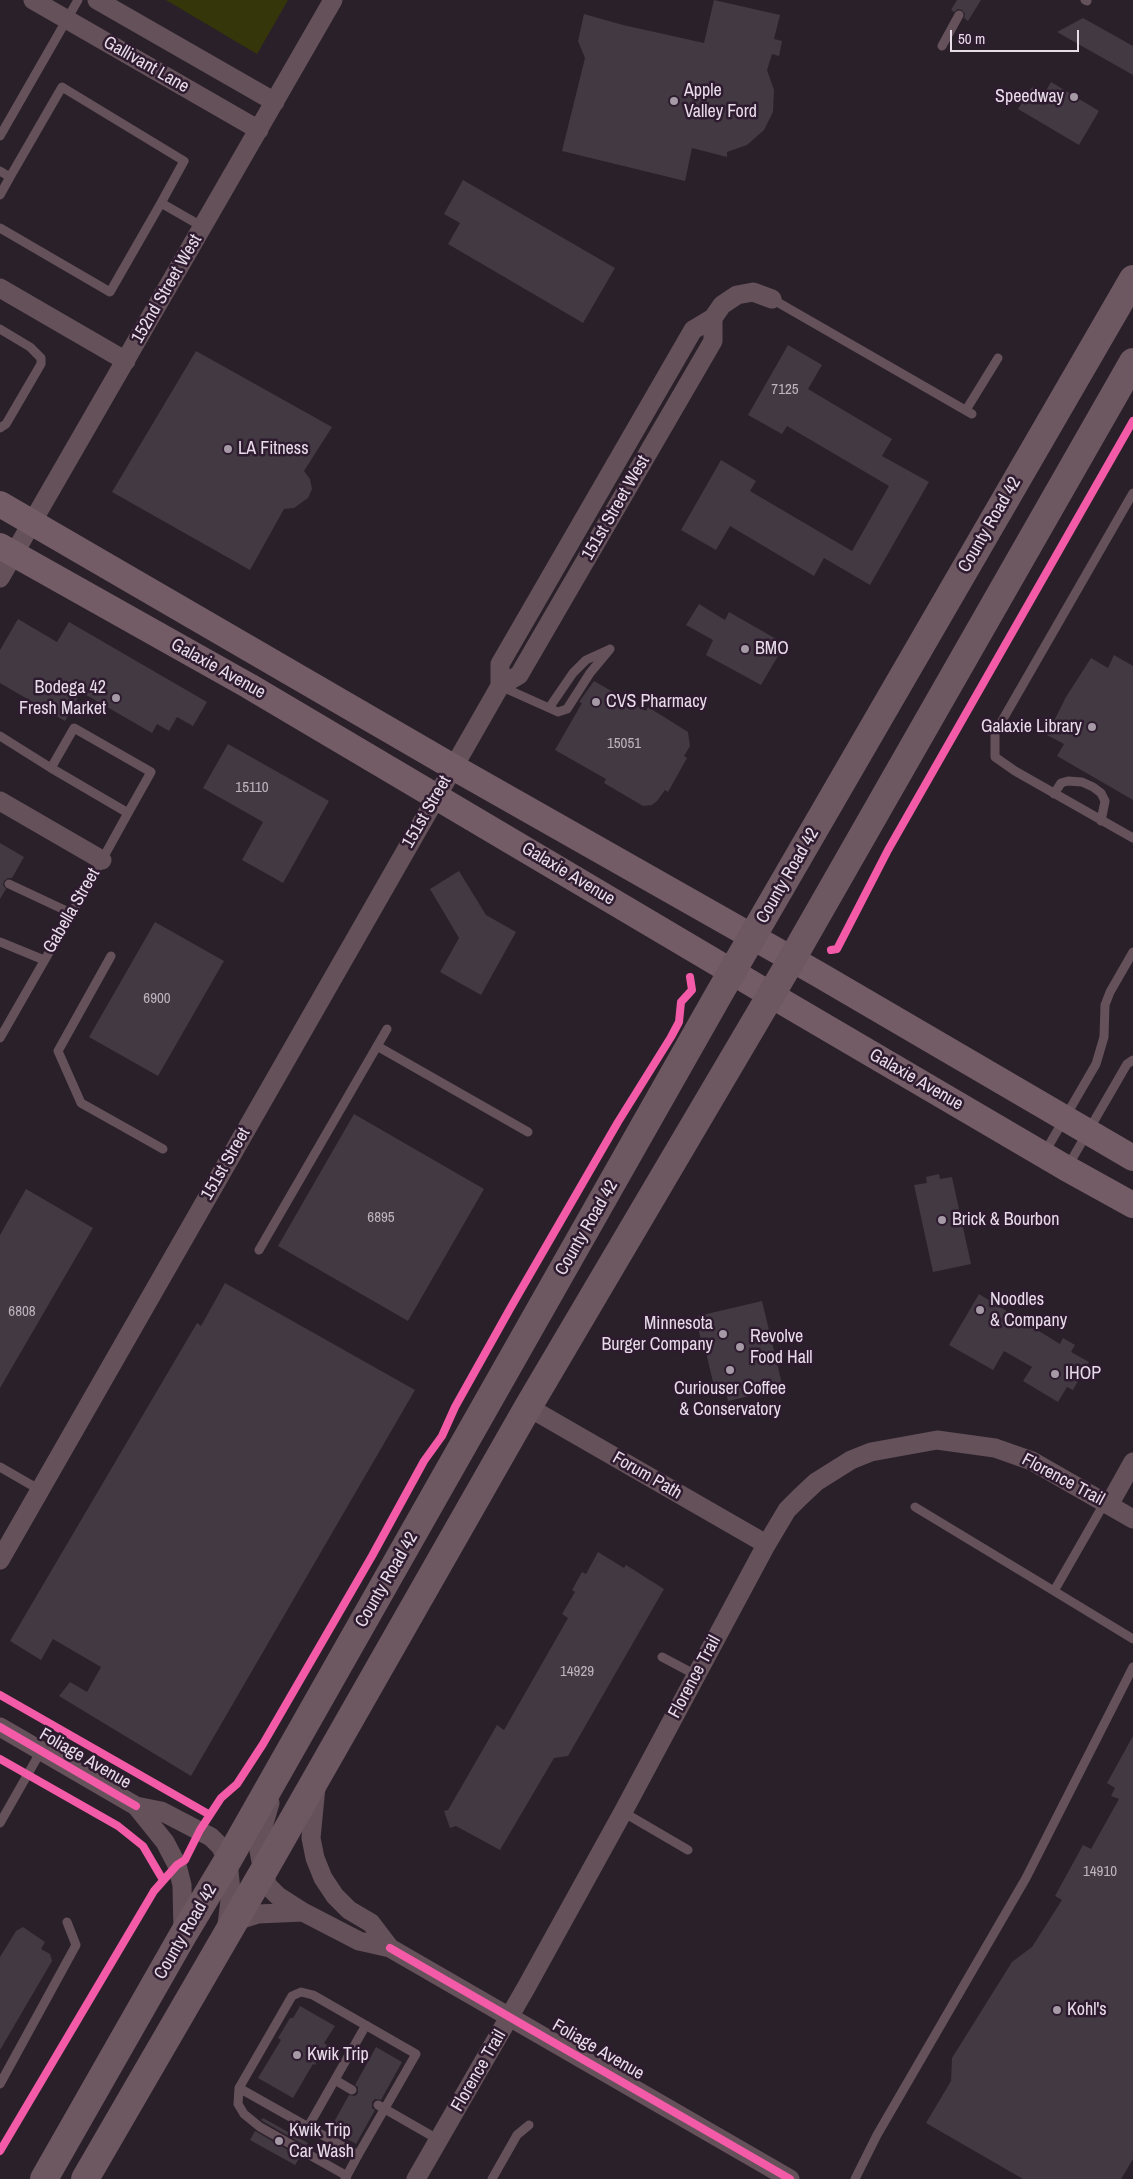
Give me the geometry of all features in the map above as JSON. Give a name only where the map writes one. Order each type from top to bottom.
[{"type":"highway","name":"County Road 42","points":[[44,2179],[183,1935],[280,1770],[732,972],[1133,279]]},
{"type":"highway","name":"County Road 42","points":[[85,2179],[528,1408],[792,959],[1133,362]]},
{"type":"street","name":"Gallivant Lane","points":[[33,0],[259,130]]},
{"type":"street","name":"Gallivant Lane","points":[[97,0],[275,102]]},
{"type":"street","name":"152nd Street West","points":[[0,578],[7,550],[32,523],[333,0]]},
{"type":"street","points":[[0,288],[126,361]]},
{"type":"street","name":"151st Street West","points":[[453,767],[500,686],[519,675],[713,341],[712,318],[722,305],[737,295],[753,292],[772,299]]},
{"type":"street","name":"Galaxie Avenue","points":[[0,504],[453,767],[792,959],[1133,1158]]},
{"type":"street","name":"Galaxie Avenue","points":[[7,550],[250,686],[771,995],[1066,1168],[1133,1205]]},
{"type":"street","name":"151st Street","points":[[0,1560],[453,767]]},
{"type":"street","name":"Gabella Street","points":[[0,801],[102,860]]},
{"type":"street","name":"Forum Path","points":[[528,1408],[766,1544]]},
{"type":"street","name":"Florence Trail","points":[[416,2179],[511,2016],[623,1812],[766,1544],[787,1510],[816,1482],[851,1460],[871,1452],[937,1440],[976,1445],[1014,1453],[1046,1468],[1133,1518]]},
{"type":"street","points":[[1107,1503],[1133,1462]]},
{"type":"street","name":"Foliage Avenue","points":[[0,1727],[136,1806],[160,1810],[211,1837],[220,1846],[228,1860],[231,1892],[229,1929]]},
{"type":"street","name":"Foliage Avenue","points":[[280,1770],[262,1830],[259,1851],[268,1886],[278,1896],[303,1912],[359,1941],[390,1948],[511,2016],[790,2179]]},
{"type":"street","name":"Foliage Avenue","points":[[316,1778],[311,1838],[315,1858],[335,1896],[349,1910],[371,1923],[390,1948]]},
{"type":"street","name":"Foliage Avenue","points":[[136,1806],[165,1842],[177,1865],[182,1885],[183,1935]]},
{"type":"street","points":[[211,1837],[244,1832]]},
{"type":"street","points":[[229,1929],[258,1914],[303,1912]]},
{"type":"lane","points":[[0,136],[78,0]]},
{"type":"lane","points":[[942,46],[959,15]]},
{"type":"lane","points":[[0,194],[62,87],[184,161],[110,292],[0,228]]},
{"type":"lane","points":[[0,171],[10,176]]},
{"type":"lane","points":[[161,203],[203,227]]},
{"type":"lane","points":[[772,299],[969,412],[998,358]]},
{"type":"lane","points":[[0,329],[30,347],[41,358],[40,364],[6,424],[0,428]]},
{"type":"lane","points":[[1133,493],[995,733],[995,757],[1054,794],[1133,838]]},
{"type":"lane","points":[[500,686],[549,708],[558,712],[567,709],[590,673],[610,649],[586,660],[573,673],[549,708]]},
{"type":"lane","points":[[51,768],[74,728],[151,772],[102,860]]},
{"type":"lane","points":[[0,736],[128,813]]},
{"type":"lane","points":[[1054,794],[1061,784],[1068,781],[1082,782],[1093,787],[1101,793],[1105,801],[1101,821]]},
{"type":"lane","name":"Gabella Street","points":[[0,1038],[102,860]]},
{"type":"lane","points":[[9,884],[71,913]]},
{"type":"lane","points":[[0,942],[44,960]]},
{"type":"lane","points":[[1043,1154],[1096,1064],[1104,1037],[1105,1004],[1133,952]]},
{"type":"lane","points":[[111,956],[58,1051],[81,1103],[163,1149]]},
{"type":"lane","points":[[259,1250],[387,1029]]},
{"type":"lane","points":[[377,1046],[528,1132]]},
{"type":"lane","points":[[1066,1168],[1126,1064],[1133,1060]]},
{"type":"lane","points":[[0,1467],[40,1490]]},
{"type":"lane","points":[[1054,1591],[1107,1503]]},
{"type":"lane","points":[[915,1507],[1133,1639]]},
{"type":"lane","points":[[662,1657],[696,1675]]},
{"type":"lane","points":[[854,2179],[877,2135],[1026,1878],[1133,1667]]},
{"type":"lane","points":[[0,1823],[41,1751]]},
{"type":"lane","points":[[623,1812],[688,1850]]},
{"type":"lane","points":[[0,2084],[76,1945],[66,1922]]},
{"type":"lane","points":[[301,1992],[313,1995],[366,2025],[416,2054],[382,2107],[346,2177],[244,2114],[238,2104],[239,2088],[292,1996],[301,1992]]},
{"type":"lane","points":[[308,2127],[366,2025]]},
{"type":"lane","points":[[335,2080],[352,2090]]},
{"type":"lane","points":[[239,2088],[358,2155]]},
{"type":"lane","points":[[382,2107],[439,2140]]},
{"type":"lane","points":[[492,2179],[517,2135],[529,2125]]},
{"type":"shaded area","points":[[166,0],[288,0],[257,54]]},
{"type":"building","name":"Apple Valley Ford","points":[[714,0],[780,15],[774,39],[782,41],[779,56],[772,54],[767,70],[774,90],[773,112],[764,130],[747,145],[727,152],[727,157],[692,148],[685,181],[562,151],[585,58],[578,41],[584,14],[623,25],[704,43]]},
{"type":"building","points":[[957,0],[981,0],[968,21],[964,18],[965,14],[962,10],[958,9],[954,12],[951,10]]},
{"type":"building","points":[[1083,18],[1133,46],[1133,75],[1057,32]]},
{"type":"building","points":[[1051,82],[1099,111],[1079,145],[1018,109],[1032,87],[1044,94]]},
{"type":"building","points":[[463,180],[615,268],[583,323],[448,244],[460,223],[444,214]]},
{"type":"building","points":[[788,345],[822,365],[808,389],[892,439],[882,456],[929,482],[870,585],[824,558],[814,576],[730,526],[716,550],[681,530],[721,460],[756,481],[750,491],[852,551],[889,486],[787,426],[782,434],[748,415]]},
{"type":"building","name":"LA Fitness","points":[[196,351],[332,427],[304,471],[310,479],[312,489],[308,498],[294,508],[284,509],[250,570],[112,492]]},
{"type":"building","name":"BMO","points":[[699,604],[725,620],[729,612],[785,644],[761,685],[706,655],[713,640],[686,625]]},
{"type":"building","points":[[18,619],[57,642],[69,622],[207,702],[193,726],[177,717],[169,731],[157,724],[152,733],[81,692],[65,721],[0,683],[0,650]]},
{"type":"building","name":"Galaxie Library","points":[[1114,655],[1133,666],[1133,800],[1057,756],[1064,744],[1047,735],[1066,697],[1091,658],[1108,668]]},
{"type":"building","name":"CVS Pharmacy","points":[[594,681],[646,711],[648,707],[688,732],[690,746],[684,756],[687,758],[668,792],[665,790],[652,805],[643,806],[604,783],[606,779],[555,750],[582,703],[579,702]]},
{"type":"building","points":[[228,744],[329,801],[283,883],[242,860],[263,822],[203,788]]},
{"type":"building","points":[[0,843],[24,857],[12,878],[4,881],[3,885],[6,889],[0,899]]},
{"type":"building","points":[[459,871],[486,915],[516,932],[481,995],[440,972],[459,938],[430,889]]},
{"type":"building","points":[[155,922],[224,961],[158,1076],[89,1037]]},
{"type":"building","points":[[354,1114],[484,1189],[408,1321],[278,1246]]},
{"type":"building","points":[[939,1174],[940,1179],[952,1177],[971,1264],[933,1272],[914,1185],[927,1183],[926,1177]]},
{"type":"building","points":[[26,1189],[93,1228],[0,1388],[0,1235]]},
{"type":"building","points":[[225,1283],[415,1390],[191,1776],[59,1696],[70,1682],[87,1692],[101,1667],[53,1639],[41,1660],[10,1641],[197,1323],[201,1326]]},
{"type":"building","points":[[979,1294],[1060,1344],[1063,1338],[1075,1345],[1071,1352],[1089,1362],[1073,1390],[1067,1387],[1058,1402],[1023,1381],[1032,1367],[1004,1351],[993,1370],[949,1345]]},
{"type":"building","name":"Revolve Food Hall","points":[[762,1301],[783,1388],[728,1401],[724,1383],[714,1386],[696,1320],[699,1320],[698,1316]]},
{"type":"building","points":[[598,1552],[624,1568],[626,1565],[664,1589],[568,1756],[554,1758],[500,1850],[456,1826],[450,1828],[444,1811],[448,1810],[497,1725],[504,1730],[568,1618],[562,1614],[575,1592],[572,1590],[582,1572],[586,1574]]},
{"type":"building","name":"Kohl's","points":[[1133,1736],[1133,2159],[1121,2179],[1023,2179],[926,2123],[951,2081],[952,2058],[1012,1962],[1032,1947],[1062,1900],[1055,1896],[1083,1845],[1091,1849],[1119,1799],[1111,1796],[1115,1788],[1107,1783]]},
{"type":"building","points":[[23,1927],[45,1942],[41,1949],[50,1954],[52,1961],[0,2050],[0,1957],[16,1931]]},
{"type":"building","name":"Kwik Trip","points":[[300,2006],[335,2026],[324,2043],[327,2045],[315,2065],[313,2064],[293,2098],[258,2078],[281,2040],[278,2038]]},
{"type":"building","points":[[376,2047],[402,2062],[381,2100],[375,2099],[372,2102],[372,2108],[375,2110],[356,2144],[330,2129],[349,2095],[355,2096],[358,2093],[358,2087],[355,2085]]},
{"type":"building","points":[[263,2118],[308,2143],[306,2146],[261,2120]]},
{"type":"building","points":[[255,2131],[300,2157],[295,2165],[250,2140]]},
{"type":"cycle path","points":[[831,950],[837,949],[888,850],[1133,421]]},
{"type":"cycle path","points":[[0,2151],[154,1891],[177,1865],[185,1860],[200,1830],[221,1798],[237,1784],[263,1744],[372,1556],[424,1461],[442,1436],[455,1407],[511,1307],[618,1122],[671,1037],[679,1022],[681,1002],[692,990],[690,977]]},
{"type":"cycle path","points":[[0,1695],[210,1815]]},
{"type":"cycle path","points":[[0,1727],[136,1806]]},
{"type":"cycle path","points":[[0,1759],[118,1826],[143,1846],[163,1880]]},
{"type":"cycle path","points":[[390,1948],[790,2179]]},
{"type":"place","name":"Speedway","points":[[1074,97]]},
{"type":"place","name":"Apple Valley Ford","points":[[674,101]]},
{"type":"place","name":"LA Fitness","points":[[228,449]]},
{"type":"place","name":"BMO","points":[[745,649]]},
{"type":"place","name":"Bodega 42 Fresh Market","points":[[116,698]]},
{"type":"place","name":"CVS Pharmacy","points":[[596,702]]},
{"type":"place","name":"Galaxie Library","points":[[1092,727]]},
{"type":"place","name":"Brick & Bourbon","points":[[942,1220]]},
{"type":"place","name":"Noodles & Company","points":[[980,1310]]},
{"type":"place","name":"Minnesota Burger Company","points":[[723,1334]]},
{"type":"place","name":"Revolve Food Hall","points":[[740,1347]]},
{"type":"place","name":"Curiouser Coffee & Conservatory","points":[[730,1370]]},
{"type":"place","name":"IHOP","points":[[1055,1374]]},
{"type":"place","name":"Kohl's","points":[[1057,2010]]},
{"type":"place","name":"Kwik Trip","points":[[297,2055]]},
{"type":"place","name":"Kwik Trip Car Wash","points":[[279,2141]]}]
